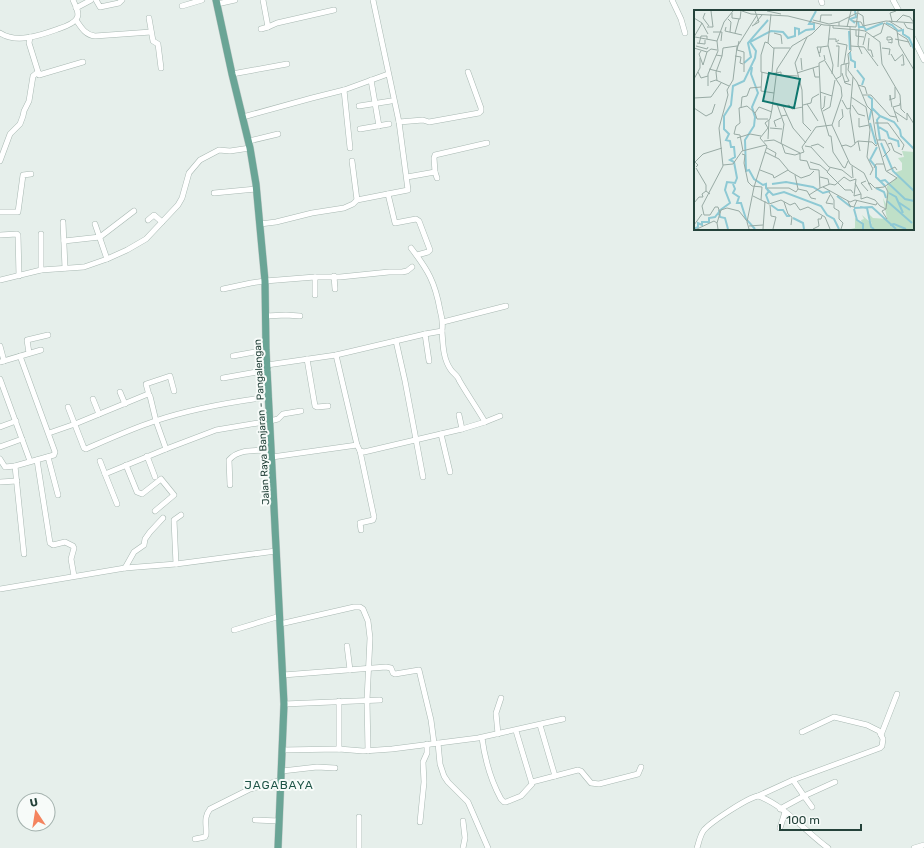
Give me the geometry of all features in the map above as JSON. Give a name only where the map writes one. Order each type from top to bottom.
[{"type":"main road","name":"Jalan Raya Banjaran - Pangalengan","points":[[217,2],[232,74],[250,145],[260,224],[265,281],[268,397],[284,704],[278,848]]},
{"type":"street","points":[[0,33],[10,37],[30,37],[64,27],[76,20],[78,15],[73,0]]},
{"type":"street","points":[[76,8],[91,0]]},
{"type":"street","points":[[96,0],[100,7],[119,3],[122,0]]},
{"type":"street","points":[[182,6],[202,0]]},
{"type":"street","points":[[217,2],[235,0]]},
{"type":"street","points":[[263,0],[268,26]]},
{"type":"street","points":[[260,224],[344,208],[357,200],[408,190],[399,122],[373,0]]},
{"type":"street","points":[[672,0],[681,19],[685,33]]},
{"type":"street","points":[[893,0],[898,10]]},
{"type":"street","points":[[261,29],[277,23],[334,10]]},
{"type":"street","points":[[149,18],[154,42],[158,44],[161,68]]},
{"type":"street","points":[[76,20],[85,32],[94,36],[151,32]]},
{"type":"street","points":[[30,37],[29,43],[39,74]]},
{"type":"street","points":[[914,40],[924,60]]},
{"type":"street","points":[[0,160],[10,134],[20,124],[24,111],[28,105],[33,76],[83,62]]},
{"type":"street","points":[[232,74],[288,64]]},
{"type":"street","points":[[399,122],[423,120],[429,122],[479,113],[481,108],[468,72]]},
{"type":"street","points":[[244,117],[344,90],[388,74]]},
{"type":"street","points":[[371,80],[379,126]]},
{"type":"street","points":[[344,90],[350,148]]},
{"type":"street","points":[[359,106],[391,101]]},
{"type":"street","points":[[360,129],[388,124]]},
{"type":"street","points":[[0,280],[41,270],[80,268],[107,260],[146,239],[178,205],[182,198],[189,174],[200,160],[219,150],[230,151],[278,134]]},
{"type":"street","points":[[437,178],[435,172],[435,155],[487,143]]},
{"type":"street","points":[[352,161],[357,200]]},
{"type":"street","points":[[407,177],[435,172]]},
{"type":"street","points":[[0,212],[18,212],[23,175],[31,174]]},
{"type":"street","points":[[214,193],[256,189]]},
{"type":"street","points":[[388,194],[395,223],[418,221],[430,250],[417,255]]},
{"type":"street","points":[[64,241],[100,237],[134,211]]},
{"type":"street","points":[[148,220],[154,215],[162,222]]},
{"type":"street","points":[[63,222],[65,268]]},
{"type":"street","points":[[96,224],[107,260]]},
{"type":"street","points":[[41,234],[41,270]]},
{"type":"street","points":[[0,235],[18,235],[19,276]]},
{"type":"street","points":[[411,248],[424,264],[436,289],[443,322],[442,331],[444,350],[450,369],[458,378],[462,388],[471,398],[485,422]]},
{"type":"street","points":[[223,289],[265,281],[402,272],[407,271],[412,267]]},
{"type":"street","points":[[334,276],[335,289]]},
{"type":"street","points":[[315,277],[315,295]]},
{"type":"street","points":[[443,322],[506,306]]},
{"type":"street","points":[[266,316],[300,316]]},
{"type":"street","points":[[223,378],[267,367],[336,355],[442,331]]},
{"type":"street","points":[[425,334],[429,361]]},
{"type":"street","points":[[29,353],[26,340],[48,335]]},
{"type":"street","points":[[396,341],[423,477]]},
{"type":"street","points":[[0,346],[2,362],[41,350]]},
{"type":"street","points":[[233,356],[266,350]]},
{"type":"street","points":[[336,355],[357,445],[360,451],[374,517],[373,520],[360,522],[361,530]]},
{"type":"street","points":[[0,459],[4,467],[15,466],[48,457],[54,455],[55,453],[20,356]]},
{"type":"street","points":[[307,359],[315,406],[328,406]]},
{"type":"street","points":[[166,449],[156,421],[146,384],[170,376],[174,391]]},
{"type":"street","points":[[1,382],[30,461]]},
{"type":"street","points":[[120,392],[125,404]]},
{"type":"street","points":[[49,433],[149,395]]},
{"type":"street","points":[[68,407],[84,448],[86,449],[156,421],[212,406],[268,397]]},
{"type":"street","points":[[93,399],[99,414]]},
{"type":"street","points":[[105,474],[147,456],[216,430],[270,421],[278,419],[283,414],[301,411]]},
{"type":"street","points":[[459,415],[462,429]]},
{"type":"street","points":[[360,451],[462,429],[500,416]]},
{"type":"street","points":[[0,427],[16,421]]},
{"type":"street","points":[[441,434],[450,472]]},
{"type":"street","points":[[0,447],[22,439]]},
{"type":"street","points":[[230,485],[229,460],[232,456],[242,452],[272,454],[357,445]]},
{"type":"street","points":[[147,456],[155,477]]},
{"type":"street","points":[[48,457],[58,495]]},
{"type":"street","points":[[37,460],[50,543],[53,545],[65,542],[73,546],[74,548],[71,559],[74,576]]},
{"type":"street","points":[[100,461],[117,504]]},
{"type":"street","points":[[126,465],[136,492],[142,494],[161,479],[174,495],[155,511]]},
{"type":"street","points":[[15,466],[24,554]]},
{"type":"street","points":[[0,482],[17,481]]},
{"type":"street","points":[[176,564],[174,520],[181,515]]},
{"type":"street","points":[[124,568],[134,552],[144,545],[145,539],[163,518]]},
{"type":"street","points":[[0,589],[124,568],[176,564],[276,551]]},
{"type":"street","points":[[234,630],[354,607],[364,609],[368,621],[370,638],[367,700],[368,751]]},
{"type":"street","points":[[347,646],[350,670]]},
{"type":"street","points":[[283,675],[389,667],[395,674],[419,670],[444,776],[468,802],[488,848]]},
{"type":"street","points":[[697,848],[703,832],[710,825],[753,797],[793,780],[880,748],[882,743],[882,735],[897,694]]},
{"type":"street","points":[[498,734],[496,713],[501,698]]},
{"type":"street","points":[[284,704],[380,700]]},
{"type":"street","points":[[339,701],[339,749]]},
{"type":"street","points":[[802,732],[834,717],[867,725],[879,731],[882,735]]},
{"type":"street","points":[[282,750],[339,749],[368,751],[482,738],[564,719]]},
{"type":"street","points":[[540,725],[555,776]]},
{"type":"street","points":[[516,731],[532,782]]},
{"type":"street","points":[[482,738],[487,767],[492,781],[502,801],[506,802],[521,796],[532,782],[578,770],[581,771],[591,783],[599,784],[638,774],[642,767]]},
{"type":"street","points":[[420,822],[424,782],[423,762],[427,753],[426,744]]},
{"type":"street","points":[[282,771],[317,767],[335,768]]},
{"type":"street","points":[[195,839],[205,837],[206,835],[206,814],[210,809],[250,789],[282,780]]},
{"type":"street","points":[[793,780],[812,807]]},
{"type":"street","points":[[780,828],[782,811],[804,796],[835,782]]},
{"type":"street","points":[[758,796],[764,798],[799,822],[828,848]]},
{"type":"street","points":[[359,817],[359,848]]},
{"type":"street","points":[[255,820],[279,821]]},
{"type":"street","points":[[462,848],[465,838],[463,821]]},
{"type":"street","points":[[914,848],[924,845]]},
{"type":"district","name":"JAGABAYA","points":[[279,785]]}]
